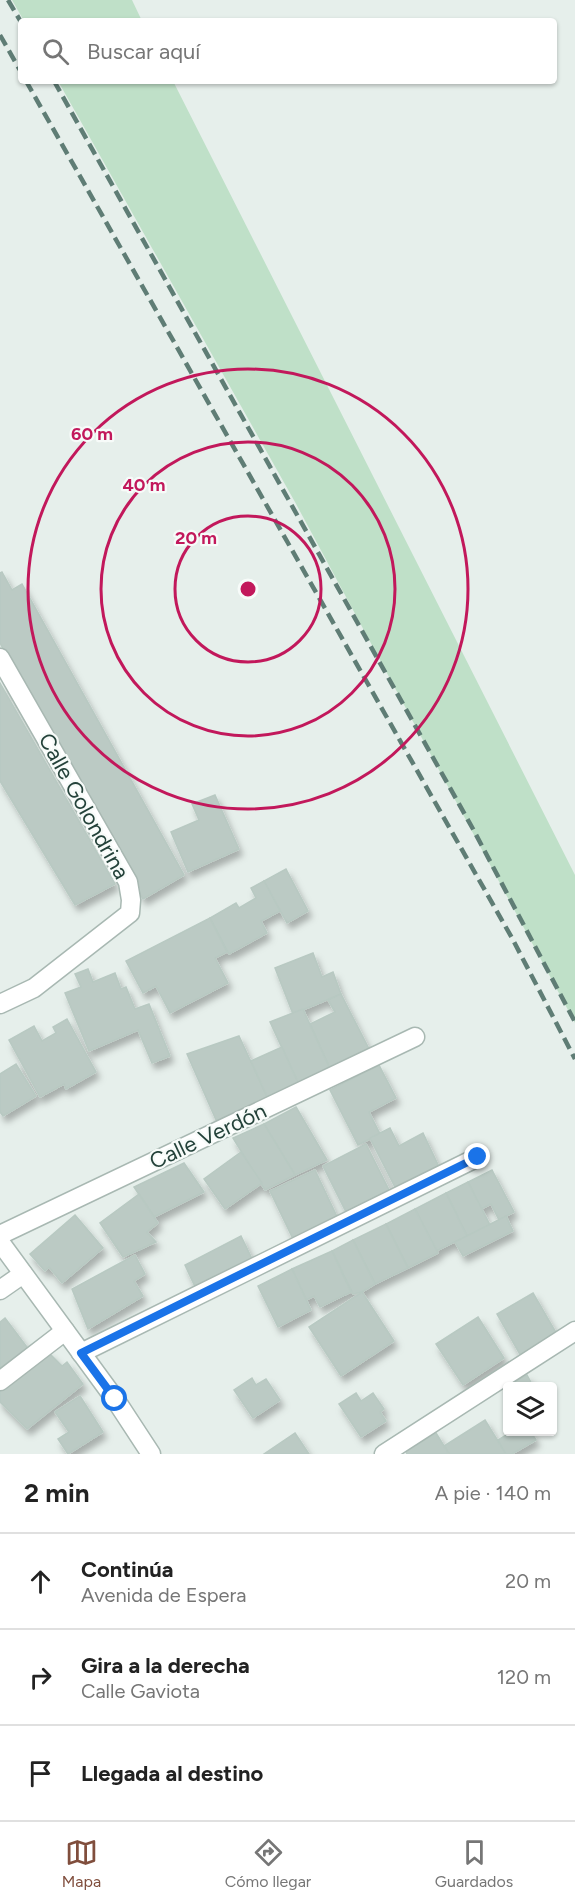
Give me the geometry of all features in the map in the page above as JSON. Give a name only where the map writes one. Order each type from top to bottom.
[{"type":"street","name":"Calle Golondrina","points":[[0,658],[128,882],[131,900],[130,913],[34,988],[0,1004]]},
{"type":"street","name":"Calle Verdón","points":[[0,1235],[416,1037]]},
{"type":"street","points":[[81,1353],[478,1157]]},
{"type":"street","points":[[0,1242],[115,1399],[151,1454]]},
{"type":"street","points":[[0,1290],[23,1274]]},
{"type":"street","points":[[0,1381],[65,1331]]},
{"type":"street","points":[[384,1454],[575,1331]]},
{"type":"green space","points":[[12,0],[132,0],[141,18],[22,18]]},
{"type":"green space","points":[[60,84],[175,84],[575,875],[575,1023],[295,502]]},
{"type":"building","points":[[2,572],[12,590],[22,584],[184,875],[143,899],[0,643],[0,573]]},
{"type":"building","points":[[0,683],[115,884],[75,905],[0,781]]},
{"type":"building","points":[[215,795],[239,849],[188,872],[171,832],[199,820],[192,804]]},
{"type":"building","points":[[286,869],[308,911],[287,923],[264,881]]},
{"type":"building","points":[[264,881],[280,911],[261,921],[267,933],[229,954],[210,918],[236,903],[239,908],[256,898],[251,888]]},
{"type":"building","points":[[210,918],[227,952],[215,958],[228,983],[170,1013],[156,986],[143,993],[126,961]]},
{"type":"building","points":[[313,953],[322,977],[333,972],[341,994],[293,1014],[275,968]]},
{"type":"building","points":[[88,969],[93,982],[115,973],[121,989],[126,987],[135,1009],[149,1004],[170,1056],[152,1063],[138,1030],[89,1051],[65,993],[81,987],[75,974]]},
{"type":"building","points":[[341,994],[369,1049],[330,1069],[310,1024],[335,1012],[328,1000]]},
{"type":"building","points":[[303,1009],[330,1069],[299,1085],[270,1022]]},
{"type":"building","points":[[67,1019],[96,1072],[66,1089],[64,1084],[40,1097],[9,1040],[34,1026],[42,1041],[56,1033],[53,1027]]},
{"type":"building","points":[[239,1036],[268,1099],[217,1122],[187,1054]]},
{"type":"building","points":[[282,1047],[299,1085],[268,1099],[251,1061]]},
{"type":"building","points":[[16,1064],[36,1096],[3,1116],[0,1112],[0,1074]]},
{"type":"building","points":[[379,1065],[396,1098],[369,1112],[380,1134],[358,1145],[330,1090]]},
{"type":"building","points":[[296,1107],[327,1160],[295,1175],[264,1124]]},
{"type":"building","points":[[264,1124],[295,1175],[265,1190],[233,1138]]},
{"type":"building","points":[[390,1128],[399,1146],[423,1133],[440,1169],[397,1191],[370,1138]]},
{"type":"building","points":[[366,1144],[389,1190],[346,1212],[323,1166]]},
{"type":"building","points":[[241,1152],[262,1183],[225,1209],[204,1179]]},
{"type":"building","points":[[184,1163],[204,1192],[154,1217],[134,1187]]},
{"type":"building","points":[[315,1170],[339,1221],[295,1243],[270,1191]]},
{"type":"building","points":[[492,1170],[514,1212],[499,1220],[491,1204],[481,1209],[468,1182]]},
{"type":"building","points":[[468,1182],[490,1225],[467,1236],[446,1193]]},
{"type":"building","points":[[446,1193],[467,1236],[436,1251],[415,1209]]},
{"type":"building","points":[[139,1194],[158,1223],[147,1232],[156,1242],[123,1257],[100,1223]]},
{"type":"building","points":[[415,1209],[438,1253],[408,1268],[386,1224]]},
{"type":"building","points":[[75,1215],[103,1248],[62,1283],[49,1267],[45,1271],[30,1254]]},
{"type":"building","points":[[506,1216],[513,1231],[463,1256],[455,1242]]},
{"type":"building","points":[[386,1224],[408,1268],[375,1284],[353,1240]]},
{"type":"building","points":[[241,1236],[254,1263],[197,1291],[185,1265]]},
{"type":"building","points":[[353,1240],[375,1284],[362,1292],[353,1294],[332,1251]]},
{"type":"building","points":[[332,1251],[351,1292],[320,1307],[314,1296],[306,1300],[292,1269]]},
{"type":"building","points":[[135,1255],[145,1274],[134,1281],[143,1296],[88,1329],[72,1289]]},
{"type":"building","points":[[292,1269],[311,1310],[278,1327],[258,1286]]},
{"type":"building","points":[[362,1292],[394,1341],[341,1376],[309,1327]]},
{"type":"building","points":[[533,1293],[558,1336],[522,1358],[497,1314]]},
{"type":"building","points":[[478,1317],[504,1358],[463,1385],[436,1344]]},
{"type":"building","points":[[5,1318],[30,1351],[0,1373],[0,1322]]},
{"type":"building","points":[[48,1352],[62,1366],[67,1362],[83,1384],[27,1429],[0,1402],[0,1387]]},
{"type":"building","points":[[527,1375],[531,1382],[515,1382]]},
{"type":"building","points":[[252,1378],[256,1385],[266,1379],[280,1400],[253,1418],[234,1390]]},
{"type":"building","points":[[356,1393],[361,1401],[373,1393],[384,1409],[380,1412],[386,1421],[361,1437],[339,1404]]},
{"type":"building","points":[[80,1396],[103,1432],[68,1454],[58,1439],[69,1432],[55,1412]]},
{"type":"building","points":[[485,1420],[506,1454],[449,1454],[444,1446]]},
{"type":"building","points":[[295,1433],[309,1454],[264,1454]]},
{"type":"building","points":[[436,1433],[449,1454],[407,1454],[406,1451]]},
{"type":"building","points":[[504,1436],[534,1436],[536,1440],[512,1454],[506,1454],[498,1440]]},
{"type":"railway","points":[[8,0],[19,18]]},
{"type":"railway","points":[[0,35],[18,67]]},
{"type":"railway","points":[[28,84],[512,938],[575,1059]]},
{"type":"railway","points":[[56,84],[473,829],[575,1022]]},
{"type":"route","points":[[115,1399],[81,1353],[478,1157]]}]
